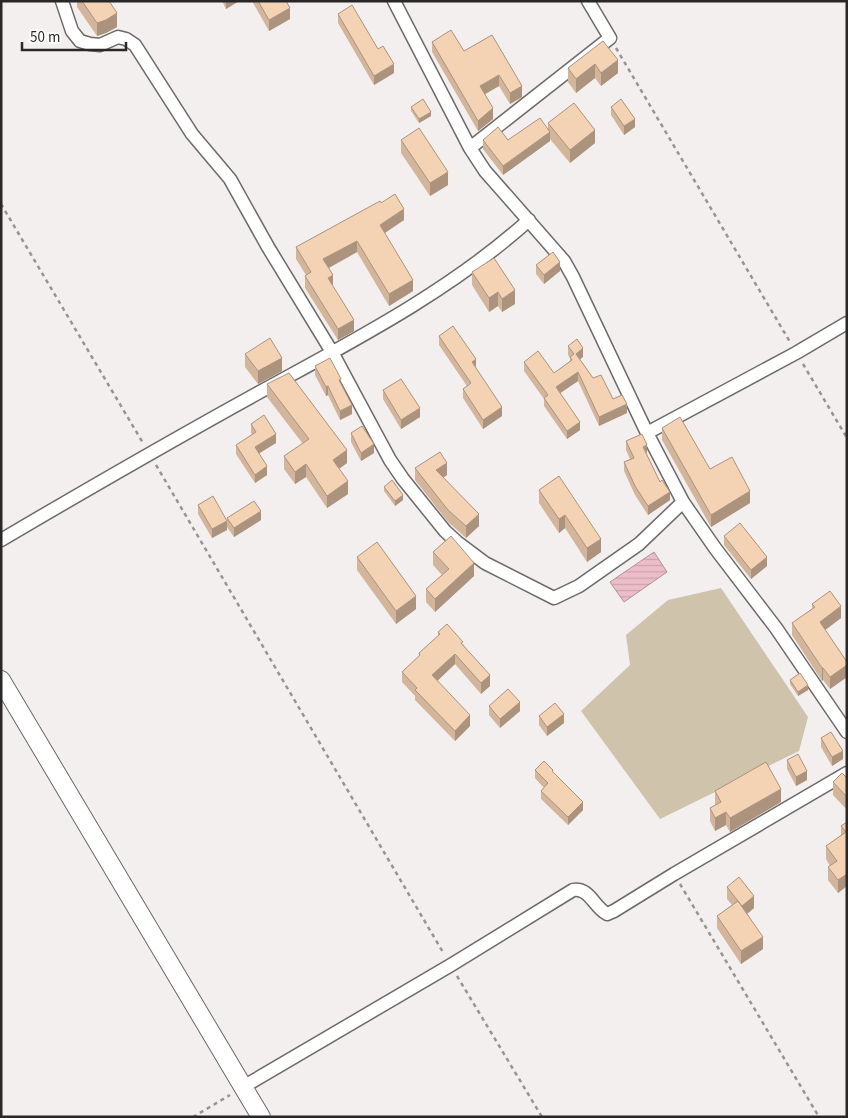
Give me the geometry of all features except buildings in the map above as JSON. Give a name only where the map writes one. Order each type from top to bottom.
[{"type":"street","points":[[62,1],[72,31],[80,41],[100,45],[118,37],[126,39],[134,45],[192,134],[230,179],[268,248],[332,352],[390,460],[445,531],[485,563],[554,598],[578,586],[639,544],[683,502]]},
{"type":"street","points":[[394,1],[470,148],[485,171],[564,261],[647,433],[683,502],[715,548],[776,628],[847,732]]},
{"type":"street","points":[[470,148],[610,38],[588,1]]},
{"type":"street","points":[[1,540],[149,454],[405,310],[465,272],[529,220]]},
{"type":"street","points":[[647,433],[796,353],[847,323]]},
{"type":"street","points":[[1,680],[261,1117]]},
{"type":"street","points":[[243,1087],[451,965],[573,890],[579,889],[586,892],[600,910],[607,914],[614,912],[674,874],[847,773]]},
{"type":"path","points":[[610,38],[847,438]]},
{"type":"path","points":[[1,204],[542,1117]]},
{"type":"path","points":[[674,874],[819,1117]]},
{"type":"path","points":[[193,1117],[243,1087]]},
{"type":"shaded area","points":[[654,552],[667,572],[624,602],[610,582]]},
{"type":"shaded area","points":[[721,588],[808,717],[799,751],[660,819],[581,711],[630,665],[626,635],[668,600]]}]
